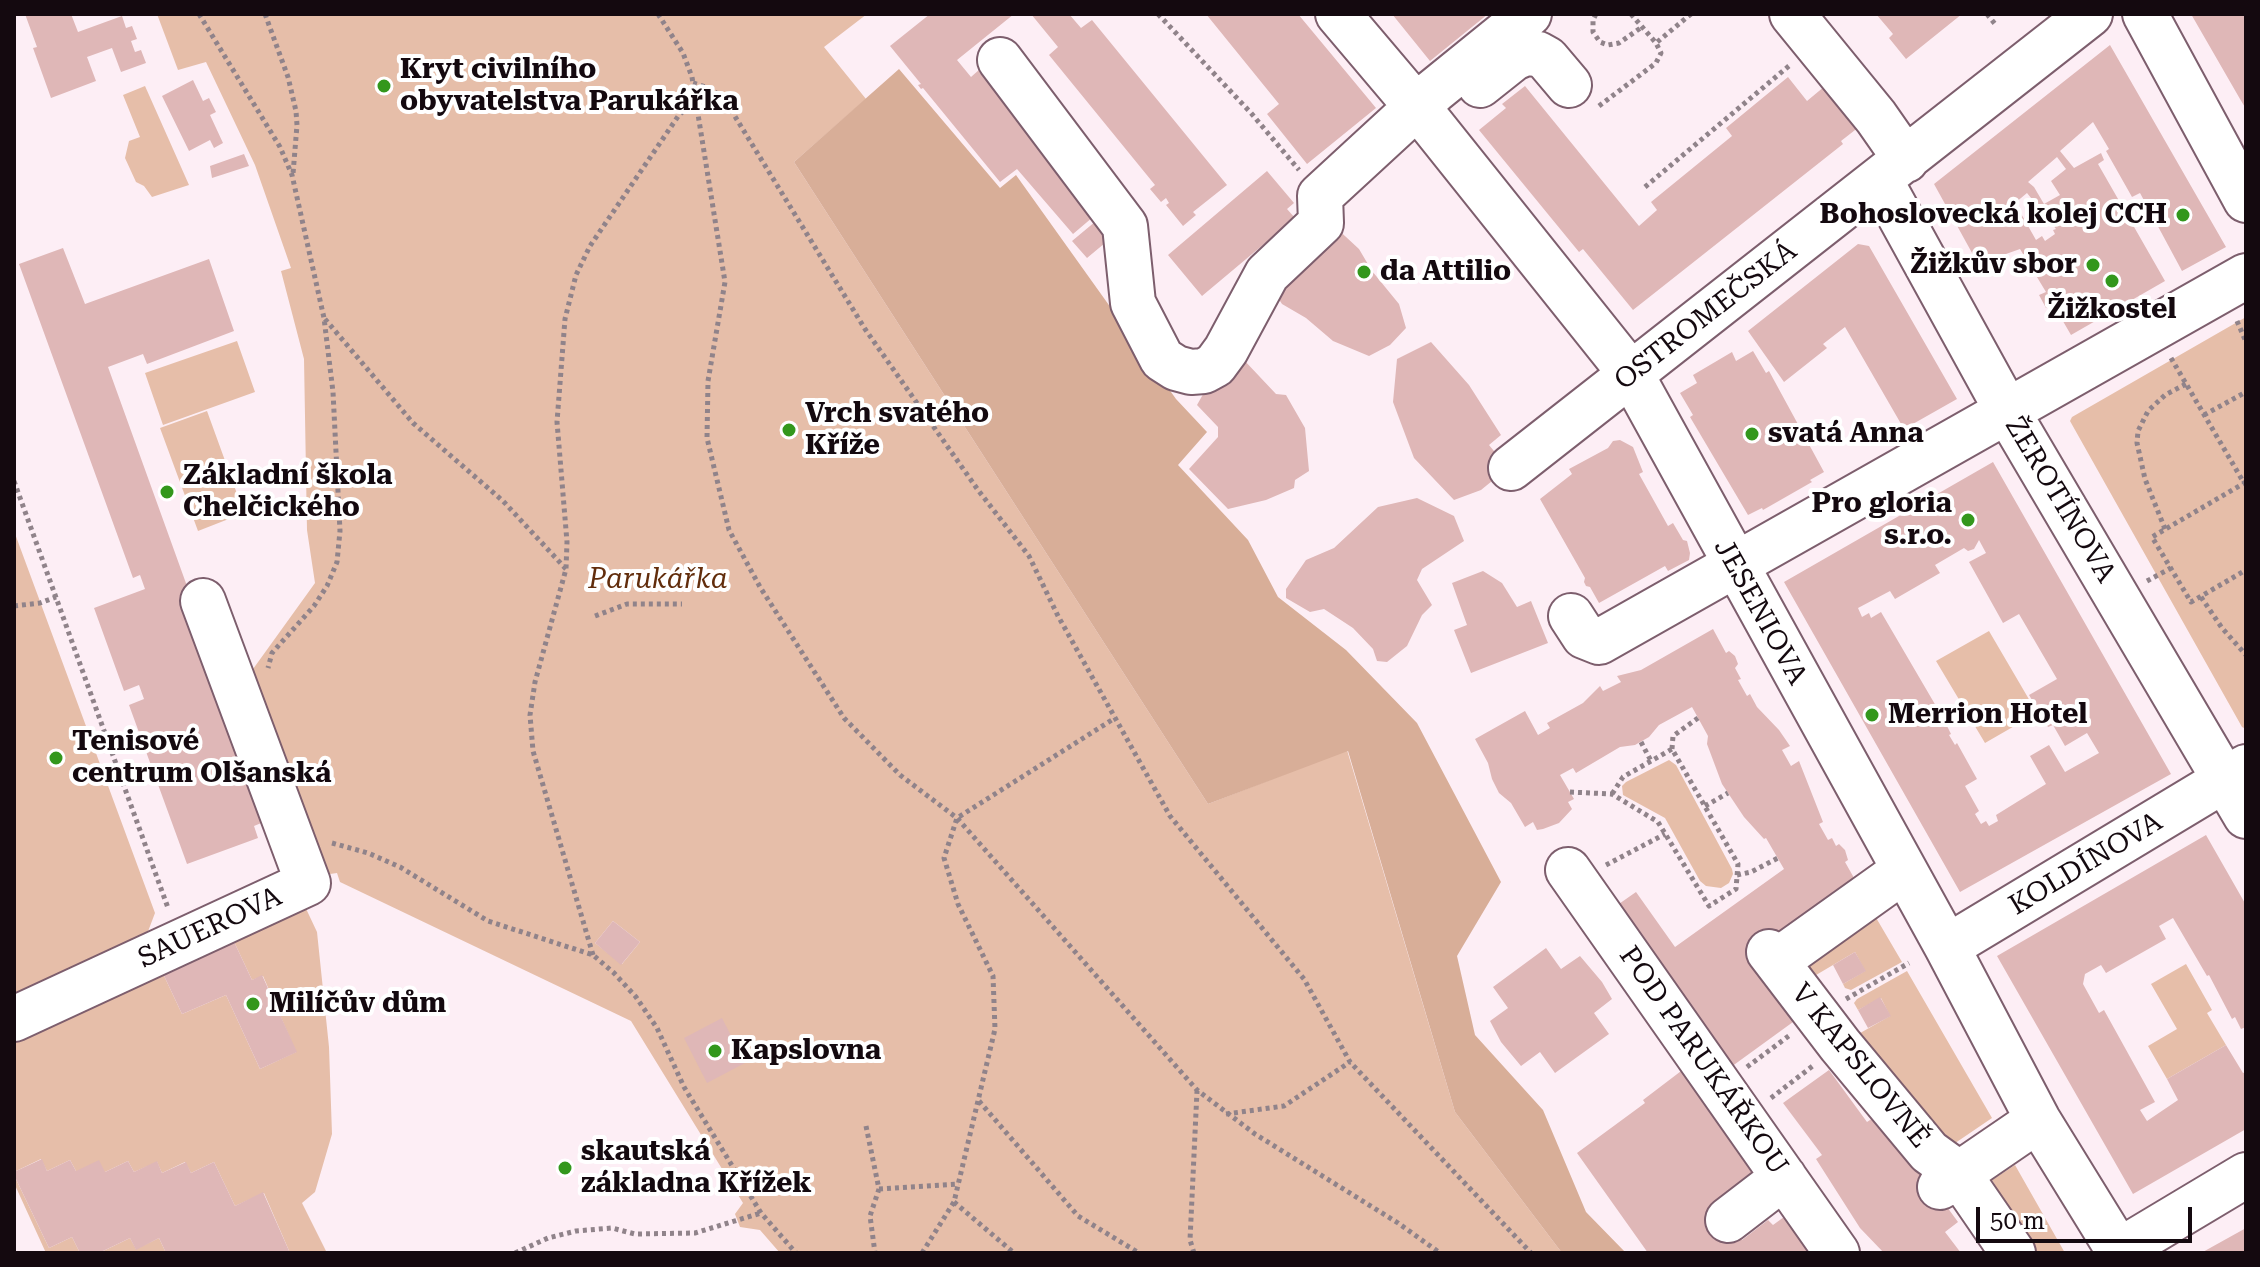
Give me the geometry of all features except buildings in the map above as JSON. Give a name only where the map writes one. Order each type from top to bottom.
[{"type":"street","name":"JESENIOVA","points":[[1338,14],[1631,374],[1734,566],[1947,947],[2038,1120],[2119,1252]]},
{"type":"street","points":[[1423,116],[1529,14]]},
{"type":"street","name":"OSTROMEČSKÁ","points":[[1511,468],[2090,14]]},
{"type":"street","points":[[2145,14],[2246,200]]},
{"type":"street","name":"ŽEROTÍNOVA","points":[[1813,40],[1876,117],[1893,170],[2006,409],[2239,787]]},
{"type":"street","points":[[1000,60],[1125,226],[1133,303],[1162,359],[1176,368],[1191,372],[1204,371],[1215,365],[1267,274],[1321,223],[1320,196],[1423,116],[1526,53],[1547,59],[1583,96]]},
{"type":"street","points":[[1571,616],[1584,636],[1599,642],[2006,409],[2240,296]]},
{"type":"street","name":"SAUEROVA","points":[[14,1019],[308,883],[203,601]]},
{"type":"street","name":"KOLDÍNOVA","points":[[1947,947],[2239,787]]},
{"type":"street","name":"POD PARUKÁŘKOU","points":[[1588,867],[1743,1119],[1837,1253]]},
{"type":"street","name":"V KAPSLOVNĚ","points":[[1903,871],[1780,952],[1840,1045],[1949,1180],[2013,1253]]},
{"type":"street","points":[[1949,1180],[2038,1120]]},
{"type":"street","points":[[2119,1252],[2246,1175]]},
{"type":"street","points":[[1728,1220],[1784,1177]]},
{"type":"path","points":[[199,14],[280,147],[292,175],[324,318],[333,392],[339,493],[337,562],[314,606],[272,653],[267,675]]},
{"type":"path","points":[[265,14],[288,77],[296,111],[292,175]]},
{"type":"path","points":[[658,14],[683,53],[693,83],[725,290],[708,381],[706,425],[710,454],[729,530],[760,587],[844,718],[900,775],[957,818],[1197,1090],[1226,1114],[1440,1253]]},
{"type":"path","points":[[1158,14],[1251,113],[1320,196]]},
{"type":"path","points":[[1596,14],[1593,32],[1600,42],[1608,45],[1619,43],[1642,27]]},
{"type":"path","points":[[1583,96],[1656,63],[1661,53],[1656,43],[1631,14]]},
{"type":"path","points":[[1656,43],[1691,14]]},
{"type":"path","points":[[1987,14],[1995,24]]},
{"type":"path","points":[[1645,187],[1813,40]]},
{"type":"path","points":[[693,83],[712,89],[728,105],[865,329],[978,490],[1029,556],[1058,616],[1170,816],[1304,979],[1350,1062],[1531,1253]]},
{"type":"path","points":[[593,955],[533,751],[530,715],[535,682],[566,569],[567,542],[557,422],[569,296],[590,246],[679,115],[696,101]]},
{"type":"path","points":[[2240,296],[2246,342]]},
{"type":"path","points":[[324,318],[413,423],[503,501],[566,569]]},
{"type":"path","points":[[2168,354],[2245,482],[2152,537],[2191,602],[2246,570]]},
{"type":"path","points":[[2165,529],[2145,479],[2137,443],[2138,431],[2148,411],[2165,395],[2186,384]]},
{"type":"path","points":[[2204,415],[2246,392]]},
{"type":"path","points":[[14,481],[180,943]]},
{"type":"path","points":[[14,606],[40,603],[56,597]]},
{"type":"path","points":[[2201,597],[2222,628],[2246,655]]},
{"type":"path","points":[[595,616],[627,604],[682,604]]},
{"type":"path","points":[[922,1253],[954,1202],[995,1029],[993,976],[958,904],[944,858],[957,818],[1115,718]]},
{"type":"path","points":[[1570,792],[1612,794],[1658,822],[1709,906],[1736,889],[1738,864],[1672,749],[1673,736],[1698,718]]},
{"type":"path","points":[[1641,742],[1651,761]]},
{"type":"path","points":[[1612,794],[1623,777],[1672,749]]},
{"type":"path","points":[[1705,806],[1728,793]]},
{"type":"path","points":[[1588,867],[1665,834]]},
{"type":"path","points":[[319,840],[368,853],[400,867],[488,921],[593,955],[614,973],[636,997],[657,1028],[684,1087],[761,1213],[796,1253]]},
{"type":"path","points":[[1737,875],[1751,872],[1778,858]]},
{"type":"path","points":[[1743,1119],[1840,1045]]},
{"type":"path","points":[[1226,1114],[1284,1106],[1350,1062]]},
{"type":"path","points":[[1194,1253],[1190,1240],[1197,1090]]},
{"type":"path","points":[[979,1101],[1078,1216],[1139,1253]]},
{"type":"path","points":[[866,1126],[879,1189],[870,1216],[875,1253]]},
{"type":"path","points":[[879,1189],[959,1184]]},
{"type":"path","points":[[954,1202],[1014,1253]]},
{"type":"path","points":[[515,1253],[548,1238],[585,1229],[612,1228],[635,1234],[695,1233],[761,1213]]},
{"type":"green space","name":"Parukářka","points":[[157,14],[867,14],[824,47],[866,99],[794,162],[1208,804],[1347,750],[1455,1112],[1562,1253],[780,1253],[760,1230],[740,1227],[735,1214],[743,1203],[631,1021],[340,882],[337,873],[316,876],[248,676],[315,583],[307,530],[304,359],[281,271],[291,268],[255,165],[206,62],[178,70]],"holes":[[[613,921],[640,942],[622,964],[595,943]]]},
{"type":"green space","points":[[145,86],[189,185],[152,197],[144,186],[136,182],[125,158],[129,141],[140,137],[123,95]]},
{"type":"green space","points":[[2246,317],[2246,729],[2242,727],[2070,421],[2072,417]]},
{"type":"green space","points":[[237,341],[255,392],[163,425],[145,373]]},
{"type":"green space","points":[[207,411],[244,513],[198,531],[160,428]]},
{"type":"green space","name":"Tenisové centrum Olšanská","points":[[14,531],[155,913],[144,942],[14,1000]]},
{"type":"green space","points":[[1989,631],[2037,713],[1985,743],[1936,661]]},
{"type":"green space","points":[[1669,760],[1676,765],[1732,869],[1729,883],[1721,888],[1706,886],[1700,881],[1665,818],[1623,795],[1622,786],[1626,782]]},
{"type":"green space","points":[[301,898],[317,932],[329,1047],[332,1134],[315,1192],[302,1203],[327,1253],[290,1253],[264,1193],[235,1206],[214,1162],[191,1173],[185,1162],[162,1173],[157,1162],[134,1172],[128,1161],[105,1172],[76,1171],[70,1160],[47,1171],[41,1159],[14,1172],[14,1030],[158,963],[182,1014],[226,995],[260,1069],[296,1052],[263,976],[252,980],[229,931]]},
{"type":"green space","points":[[1868,904],[1902,962],[1851,990],[1843,984],[1865,971],[1855,952],[1811,978],[1793,957]]},
{"type":"green space","points":[[2186,964],[2212,1010],[2207,1013],[2226,1045],[2167,1079],[2148,1046],[2177,1029],[2151,984]]},
{"type":"green space","points":[[1907,971],[1992,1118],[1942,1152],[1855,1036],[1890,1016],[1881,998],[1858,1010],[1854,1003],[1857,999]]},
{"type":"green space","points":[[2015,1165],[2065,1253],[2030,1253],[2002,1213],[2009,1208],[1992,1180]]},
{"type":"green space","points":[[14,1175],[49,1248],[72,1237],[80,1253],[46,1253],[14,1183]]},
{"type":"green space","points":[[130,1238],[136,1249],[159,1238],[166,1253],[99,1253]]},
{"type":"shaded area","points":[[899,69],[1000,188],[1016,175],[1176,399],[1207,432],[1178,465],[1248,540],[1278,597],[1346,650],[1417,723],[1501,882],[1457,956],[1475,1035],[1543,1110],[1586,1212],[1626,1253],[1562,1253],[1455,1112],[1348,751],[1208,804],[794,162]]},
{"type":"place","name":"Kryt civilního obyvatelstva Parukářka","points":[[384,86]]},
{"type":"place","name":"Bohoslovecká kolej CCH","points":[[2183,215]]},
{"type":"place","name":"Žižkův sbor","points":[[2093,265]]},
{"type":"place","name":"da Attilio","points":[[1364,272]]},
{"type":"place","name":"Žižkostel","points":[[2112,281]]},
{"type":"place","name":"Vrch svatého Kříže","points":[[789,430]]},
{"type":"place","name":"svatá Anna","points":[[1752,434]]},
{"type":"place","name":"Základní škola Chelčického","points":[[167,492]]},
{"type":"place","name":"Pro gloria s.r.o.","points":[[1968,520]]},
{"type":"place","name":"Merrion Hotel","points":[[1872,715]]},
{"type":"place","name":"Tenisové centrum Olšanská","points":[[56,758]]},
{"type":"place","name":"Milíčův dům","points":[[253,1004]]},
{"type":"place","name":"Kapslovna","points":[[715,1051]]},
{"type":"place","name":"skautská základna Křížek","points":[[565,1168]]}]
